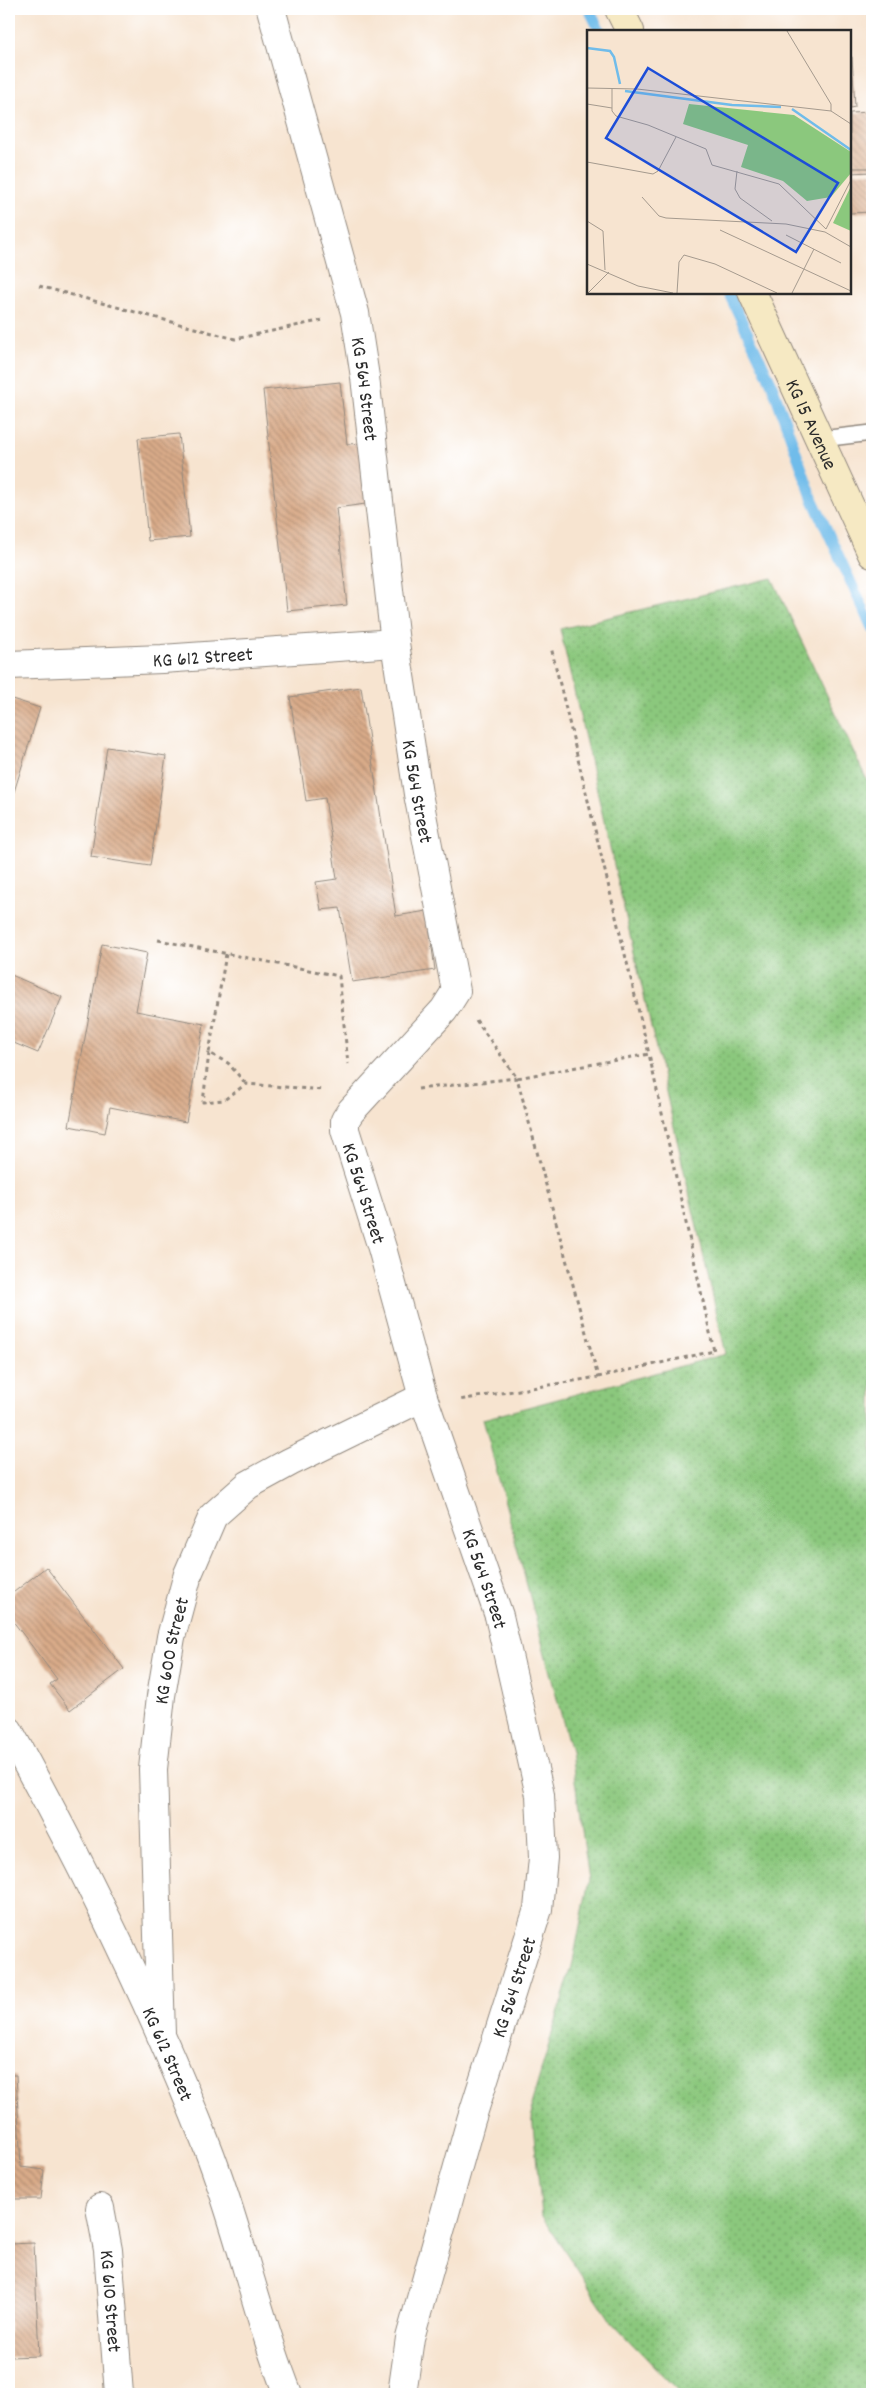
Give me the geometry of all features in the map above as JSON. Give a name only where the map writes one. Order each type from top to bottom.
[{"type":"main road","points":[[619,9],[630,30]]},
{"type":"main road","name":"KG 15 Avenue","points":[[753,294],[821,439],[872,554]]},
{"type":"street","name":"KG 564 Street","points":[[271,9],[355,313],[366,377],[395,643],[418,794],[456,991],[444,1010],[360,1092],[345,1120],[345,1130],[382,1248],[425,1401],[500,1616],[540,1795],[543,1858],[538,1909],[471,2120],[412,2328],[402,2394]]},
{"type":"street","name":"KG 612 Street","points":[[9,666],[162,659],[395,643]]},
{"type":"street","name":"KG 600 Street","points":[[161,2034],[153,1768],[161,1696],[171,1637],[188,1574],[213,1516],[248,1485],[290,1462],[425,1401]]},
{"type":"street","name":"KG 612 Street","points":[[9,1731],[70,1842],[161,2034],[208,2148],[288,2394]]},
{"type":"street","name":"KG 610 Street","points":[[100,2208],[108,2250],[119,2394]]},
{"type":"lane","points":[[821,439],[872,433]]},
{"type":"path","points":[[39,286],[235,339],[355,313]]},
{"type":"path","points":[[425,1401],[598,1377],[714,1352],[649,1054],[551,647]]},
{"type":"path","points":[[158,940],[339,976],[360,1092]]},
{"type":"path","points":[[226,954],[209,1053],[204,1102],[224,1100],[246,1084],[385,1092],[517,1078],[649,1054]]},
{"type":"path","points":[[456,991],[517,1078],[598,1377]]},
{"type":"path","points":[[209,1053],[228,1063],[246,1084]]},
{"type":"green space","points":[[772,578],[872,791],[872,2394],[681,2394],[613,2324],[542,2216],[531,2105],[572,1966],[589,1880],[571,1752],[483,1419],[726,1354],[560,629]]},
{"type":"building","points":[[851,57],[852,57],[855,107],[851,108]]},
{"type":"building","points":[[872,112],[872,168],[851,168],[851,113]]},
{"type":"building","points":[[872,172],[872,212],[851,213],[851,173]]},
{"type":"building","points":[[340,382],[347,444],[366,443],[373,503],[336,508],[347,605],[287,611],[263,390]]},
{"type":"building","points":[[179,434],[190,537],[148,541],[138,438]]},
{"type":"building","points":[[361,687],[396,916],[427,911],[435,970],[352,982],[340,908],[321,910],[316,882],[337,879],[325,798],[306,801],[290,697]]},
{"type":"building","points":[[9,698],[40,708],[9,808]]},
{"type":"building","points":[[107,747],[166,756],[150,866],[91,857]]},
{"type":"building","points":[[102,944],[147,953],[136,1011],[204,1024],[186,1122],[110,1107],[105,1133],[69,1126]]},
{"type":"building","points":[[9,974],[62,997],[38,1053],[9,1041]]},
{"type":"building","points":[[46,1567],[124,1669],[70,1710],[50,1684],[57,1679],[9,1616],[9,1596]]},
{"type":"building","points":[[9,2075],[16,2075],[21,2167],[44,2170],[41,2199],[9,2199]]},
{"type":"building","points":[[34,2243],[39,2356],[9,2357],[9,2244]]},
{"type":"building","points":[[11,2390],[36,2392],[36,2394],[9,2394]]},
{"type":"waterway","points":[[589,9],[600,30]]},
{"type":"waterway","points":[[729,294],[771,382],[813,500],[872,628]]}]
